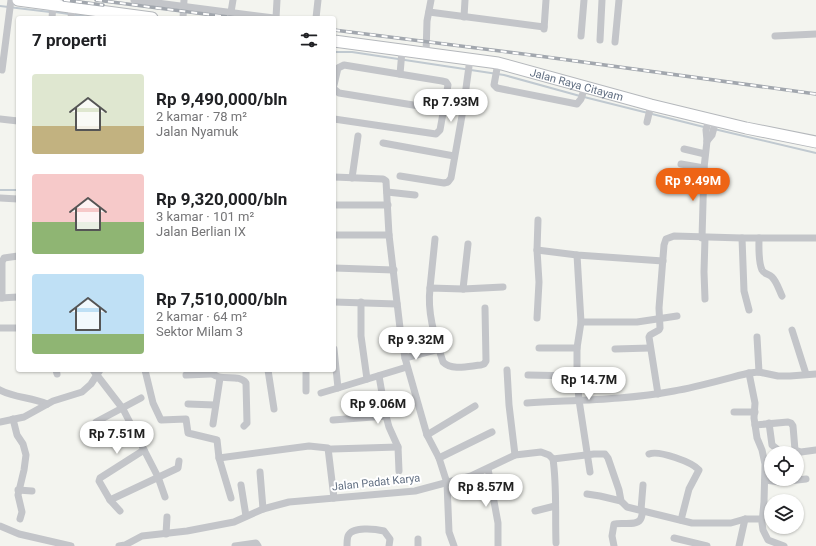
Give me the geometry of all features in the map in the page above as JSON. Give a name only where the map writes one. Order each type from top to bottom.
[{"type":"main road","points":[[13,2],[53,7],[71,12],[121,16]]},
{"type":"main road","name":"Jalan Raya Citayam","points":[[336,41],[402,54],[426,54],[496,67],[649,113],[711,125],[816,142]]},
{"type":"street","points":[[134,0],[184,3],[260,16]]},
{"type":"street","points":[[231,12],[233,0]]},
{"type":"street","points":[[275,16],[277,0]]},
{"type":"street","points":[[316,16],[318,0]]},
{"type":"street","points":[[426,54],[425,47],[431,0]]},
{"type":"street","points":[[464,17],[465,0]]},
{"type":"street","points":[[429,12],[544,28],[546,0]]},
{"type":"street","points":[[582,36],[584,0]]},
{"type":"street","points":[[600,40],[602,0]]},
{"type":"street","points":[[615,42],[619,0]]},
{"type":"street","points":[[2,70],[13,2]]},
{"type":"street","points":[[183,16],[184,3]]},
{"type":"street","points":[[52,16],[53,7]]},
{"type":"street","points":[[775,36],[816,34]]},
{"type":"street","points":[[400,71],[402,54]]},
{"type":"street","points":[[400,176],[444,183],[448,182],[451,178],[463,110],[469,62]]},
{"type":"street","points":[[336,76],[338,68],[344,65],[400,71],[446,82],[448,89],[440,130],[438,133],[434,134],[336,118]]},
{"type":"street","points":[[496,67],[494,85],[498,88],[575,104],[579,103],[583,93]]},
{"type":"street","points":[[336,91],[339,93],[444,110]]},
{"type":"street","points":[[0,119],[16,120]]},
{"type":"street","points":[[705,299],[704,168],[707,141],[711,125]]},
{"type":"street","points":[[352,178],[358,136]]},
{"type":"street","points":[[383,143],[454,156]]},
{"type":"street","points":[[684,149],[705,154]]},
{"type":"street","points":[[681,164],[704,168]]},
{"type":"street","points":[[336,177],[383,179],[386,181],[389,235],[405,358],[427,435],[439,458],[447,483],[449,532],[454,546]]},
{"type":"street","points":[[387,192],[416,196]]},
{"type":"street","points":[[0,198],[16,198]]},
{"type":"street","points":[[336,205],[388,205]]},
{"type":"street","points":[[537,318],[539,278],[537,250],[538,220]]},
{"type":"street","points":[[336,235],[389,235]]},
{"type":"street","points":[[658,394],[649,337],[660,330],[659,318],[664,245],[666,238],[674,236],[704,238],[816,238]]},
{"type":"street","points":[[742,238],[744,291],[749,310]]},
{"type":"street","points":[[759,238],[762,270],[764,273],[771,275],[782,296]]},
{"type":"street","points":[[435,239],[429,299],[430,314],[443,362],[448,366],[481,365],[486,361],[485,308]]},
{"type":"street","points":[[462,289],[468,244]]},
{"type":"street","points":[[537,250],[577,255],[663,261]]},
{"type":"street","points":[[577,255],[581,322],[577,348],[577,376],[579,400],[590,472]]},
{"type":"street","points":[[16,256],[4,258],[2,262],[1,298],[16,297]]},
{"type":"street","points":[[336,268],[394,270]]},
{"type":"street","points":[[430,288],[462,289],[503,286]]},
{"type":"street","points":[[336,302],[397,304]]},
{"type":"street","points":[[361,302],[361,336],[367,379]]},
{"type":"street","points":[[581,322],[637,322],[677,316]]},
{"type":"street","points":[[0,328],[16,328]]},
{"type":"street","points":[[792,330],[806,374]]},
{"type":"street","points":[[757,337],[759,372]]},
{"type":"street","points":[[540,348],[577,348]]},
{"type":"street","points":[[615,349],[650,348]]},
{"type":"street","points":[[405,358],[439,349]]},
{"type":"street","points":[[321,393],[407,367]]},
{"type":"street","points":[[336,369],[338,388]]},
{"type":"street","points":[[507,370],[509,405],[515,455]]},
{"type":"street","points":[[0,422],[24,417],[46,404],[86,390],[92,384],[96,372]]},
{"type":"street","points":[[96,372],[123,409],[158,477],[165,497]]},
{"type":"street","points":[[145,372],[153,403],[161,420],[186,419],[188,433],[217,440],[219,458],[230,498]]},
{"type":"street","points":[[186,375],[210,372],[220,378],[243,380],[246,383],[247,423],[244,426]]},
{"type":"street","points":[[268,372],[274,409]]},
{"type":"street","points":[[306,372],[306,391]]},
{"type":"street","points":[[527,403],[608,399],[658,394],[759,372],[778,376],[816,374]]},
{"type":"street","points":[[749,374],[754,397],[757,438],[764,459]]},
{"type":"street","points":[[528,375],[577,376]]},
{"type":"street","points":[[380,376],[389,428],[398,447],[399,471]]},
{"type":"street","points":[[213,424],[220,378]]},
{"type":"street","points":[[0,390],[11,395],[34,399],[46,404]]},
{"type":"street","points":[[96,422],[123,409],[141,398]]},
{"type":"street","points":[[188,404],[215,405]]},
{"type":"street","points":[[427,435],[475,406]]},
{"type":"street","points":[[734,412],[755,412]]},
{"type":"street","points":[[333,420],[386,416]]},
{"type":"street","points":[[13,419],[17,435],[23,444],[26,455],[24,470],[18,490],[22,512],[20,519]]},
{"type":"street","points":[[755,425],[768,423],[791,423],[793,426],[795,450],[801,452],[816,450]]},
{"type":"street","points":[[768,423],[773,446]]},
{"type":"street","points":[[439,458],[492,432]]},
{"type":"street","points":[[219,458],[308,446],[328,448],[334,498]]},
{"type":"street","points":[[332,450],[398,447]]},
{"type":"street","points":[[120,511],[110,500],[99,481],[100,478],[144,450]]},
{"type":"street","name":"Jalan Padat Karya","points":[[123,546],[142,536],[166,534],[234,522],[263,509],[289,502],[414,491],[471,476],[515,455],[541,452],[546,453],[553,459],[605,454],[608,458],[619,490],[621,502]]},
{"type":"street","points":[[649,454],[667,455],[688,463],[699,470],[687,494],[681,520]]},
{"type":"street","points":[[553,459],[556,493],[556,543]]},
{"type":"street","points":[[110,500],[178,468],[179,461]]},
{"type":"street","points":[[488,469],[498,523],[498,546]]},
{"type":"street","points":[[260,472],[263,509]]},
{"type":"street","points":[[241,485],[246,516]]},
{"type":"street","points":[[614,546],[612,536],[614,524],[639,522],[642,510],[643,485]]},
{"type":"street","points":[[765,486],[762,519],[763,530],[768,540],[784,546]]},
{"type":"street","points":[[18,490],[32,491]]},
{"type":"street","points":[[587,494],[621,502],[627,507],[692,522],[732,523],[746,519],[762,519]]},
{"type":"street","points":[[535,510],[555,506]]},
{"type":"street","points":[[166,534],[167,517]]},
{"type":"street","points":[[739,546],[746,519]]},
{"type":"street","points":[[0,526],[19,534],[38,537],[47,543],[71,546]]},
{"type":"street","points":[[347,546],[348,537],[350,534],[362,529],[370,528],[384,531],[390,539],[389,546]]},
{"type":"street","points":[[674,538],[707,544]]},
{"type":"street","points":[[235,546],[252,542],[256,543],[258,546]]},
{"type":"waterway","points":[[0,6],[50,12]]},
{"type":"waterway","points":[[55,12],[83,16]]},
{"type":"waterway","points":[[336,52],[352,52],[504,75],[580,96]]},
{"type":"waterway","points":[[584,97],[704,127]]},
{"type":"waterway","points":[[714,129],[816,153]]},
{"type":"waterway","points":[[0,190],[16,190]]},
{"type":"railway","points":[[64,0],[103,5]]},
{"type":"railway","points":[[96,0],[220,16]]},
{"type":"railway","points":[[336,30],[539,56],[816,94]]}]
